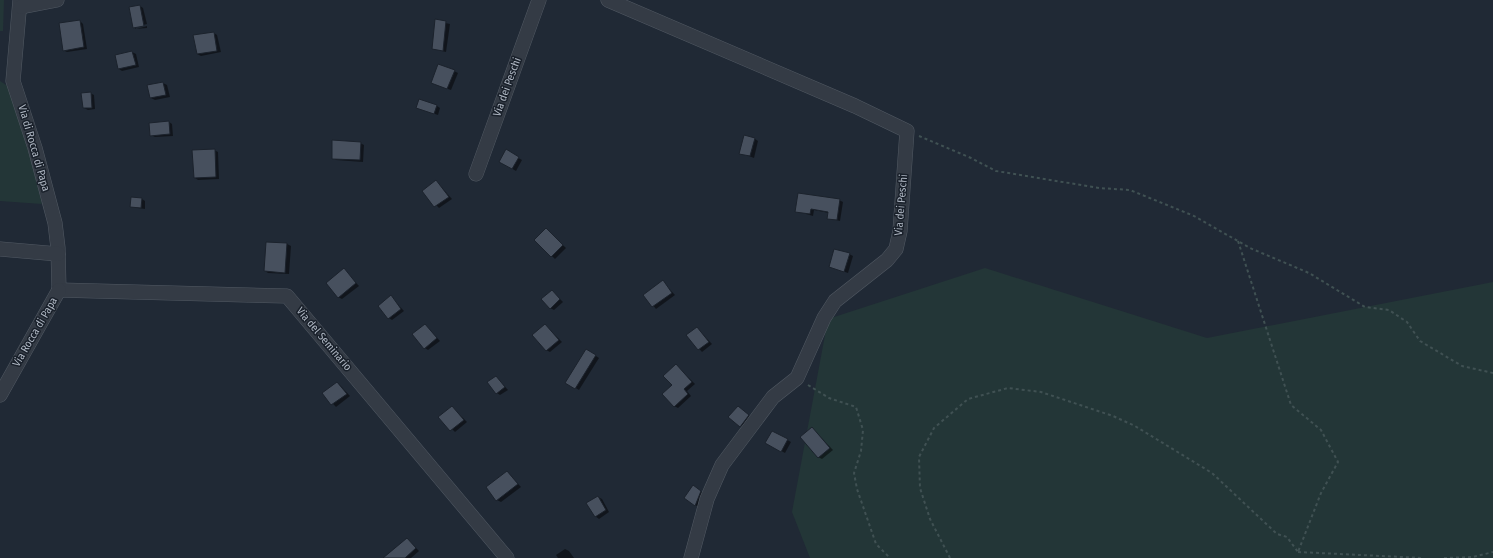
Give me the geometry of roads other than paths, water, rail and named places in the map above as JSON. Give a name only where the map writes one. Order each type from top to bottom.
[{"type":"street","points":[[21,3],[57,0]]},
{"type":"street","name":"Via dei Peschi","points":[[476,174],[539,0]]},
{"type":"street","name":"Via dei Peschi","points":[[608,0],[855,106],[907,131],[900,230],[896,249],[887,260],[836,301],[824,318],[796,378],[773,398],[722,465],[707,499],[691,558]]},
{"type":"street","name":"Via di Rocca di Papa","points":[[21,3],[7,81],[34,148],[53,215],[58,254],[59,290]]},
{"type":"street","points":[[0,249],[58,254]]},
{"type":"street","name":"Via Rocca di Papa","points":[[0,395],[59,290]]},
{"type":"street","name":"Via del Seminario","points":[[59,290],[287,296],[507,558]]}]
